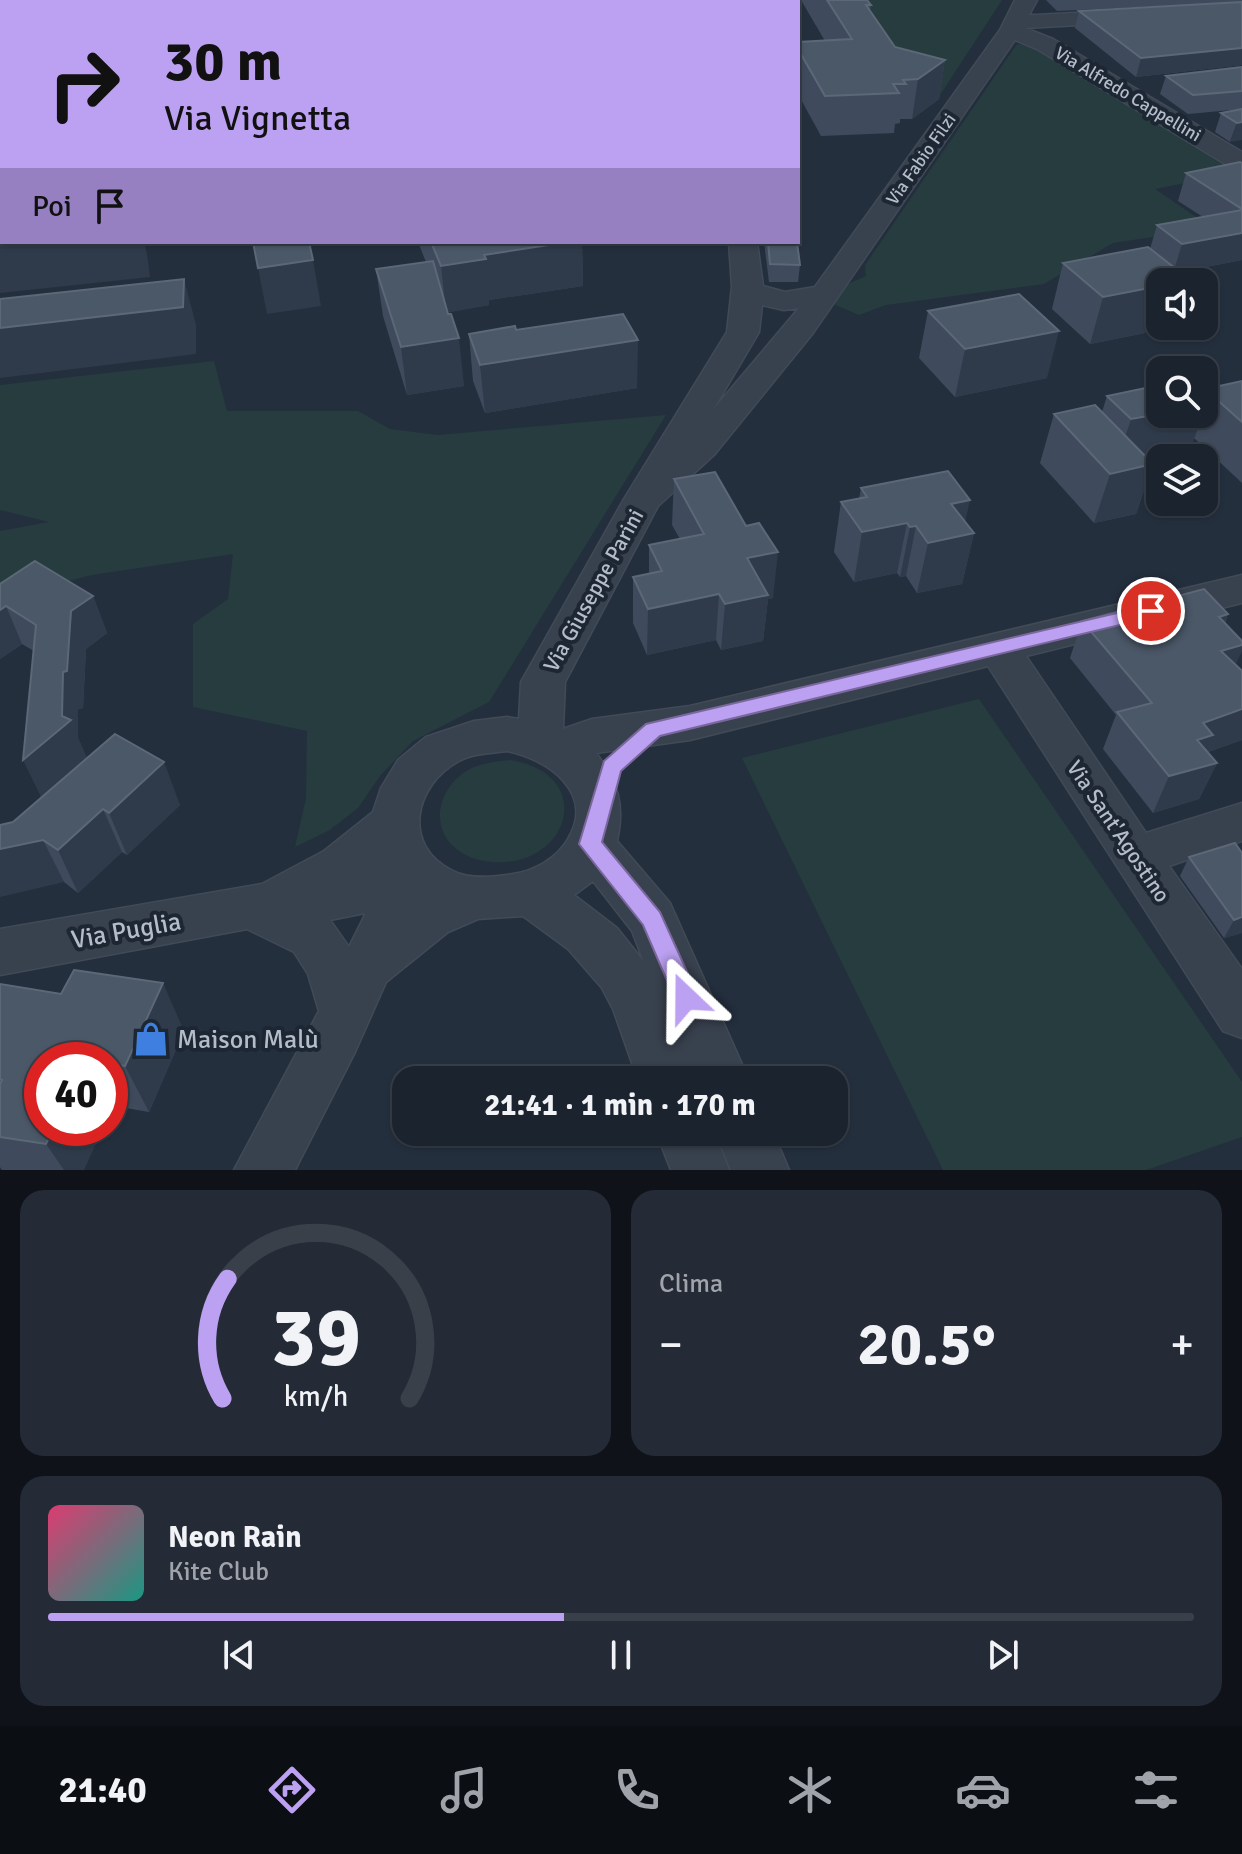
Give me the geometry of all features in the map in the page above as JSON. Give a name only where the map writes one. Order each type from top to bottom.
[{"type":"street","points":[[1017,17],[1036,22],[1242,10]]},
{"type":"street","name":"Via Alfredo Cappellini","points":[[1017,17],[1045,44],[1242,163]]},
{"type":"street","name":"Via Fabio Filzi","points":[[643,499],[701,447],[793,313],[825,294],[1017,17]]},
{"type":"street","points":[[1120,89],[1151,85]]},
{"type":"street","points":[[1183,125],[1212,122]]},
{"type":"street","name":"Via Giuseppe Parini","points":[[555,721],[643,499],[743,332],[747,297],[743,244]]},
{"type":"street","points":[[747,297],[770,315],[793,313]]},
{"type":"street","points":[[654,730],[611,767],[586,853],[562,877],[530,894],[486,900],[471,899],[441,889],[415,872],[398,848],[394,822],[404,786],[424,762],[443,749],[474,737],[507,734],[555,721],[654,730],[1242,589]]},
{"type":"street","name":"Via Sant'Agostino","points":[[998,648],[1242,1013]]},
{"type":"street","points":[[555,721],[588,775],[594,828],[626,884],[652,919],[715,1066]]},
{"type":"street","name":"Via Puglia","points":[[251,907],[299,890],[329,873],[363,851],[394,822]]},
{"type":"street","points":[[1135,857],[1242,822]]},
{"type":"street","points":[[263,1170],[357,988],[389,917],[415,872]]},
{"type":"street","name":"Via Puglia","points":[[0,952],[251,907],[354,896],[415,872]]},
{"type":"street","points":[[530,894],[575,922],[609,956],[630,985],[661,1066]]},
{"type":"street","points":[[357,988],[430,916],[471,899]]},
{"type":"street","points":[[251,907],[312,936],[332,965],[357,988]]},
{"type":"street","points":[[691,1146],[700,1170]]},
{"type":"street","points":[[750,1146],[760,1170]]},
{"type":"green space","points":[[852,0],[1002,0],[940,95],[894,59]]},
{"type":"green space","points":[[1017,44],[1037,46],[1235,173],[1155,189],[1212,228],[1113,243],[1044,284],[886,305],[859,315],[835,305],[838,288],[866,276],[865,265]]},
{"type":"green space","points":[[214,361],[227,411],[358,411],[390,429],[438,435],[666,415],[489,702],[413,741],[380,776],[358,808],[330,830],[295,847],[306,798],[307,731],[193,707],[193,624],[228,599],[233,554],[92,575],[0,598],[0,531],[49,522],[0,510],[0,385]]},
{"type":"green space","points":[[979,699],[1242,1082],[1242,1137],[1146,1170],[943,1170],[742,758]]},
{"type":"green space","points":[[510,760],[538,769],[555,783],[564,800],[563,818],[555,836],[540,851],[519,860],[492,862],[471,857],[457,850],[445,836],[441,825],[442,802],[454,781],[463,773],[492,762]]},
{"type":"building","points":[[827,0],[867,0],[871,5],[866,5],[895,47],[945,60],[918,79],[903,80],[906,84],[893,84],[899,93],[825,96],[800,52],[800,42],[852,39]]},
{"type":"building","points":[[1242,2],[1242,48],[1141,58],[1079,11]]},
{"type":"building","points":[[1242,67],[1242,91],[1193,95],[1166,76]]},
{"type":"building","points":[[1242,109],[1242,122],[1237,123],[1221,113]]},
{"type":"building","points":[[1240,162],[1242,209],[1186,173]]},
{"type":"building","points":[[1242,210],[1242,233],[1182,244],[1157,225]]},
{"type":"building","points":[[253,244],[309,244],[313,260],[258,268]]},
{"type":"building","points":[[432,244],[555,244],[484,255],[486,259],[441,266]]},
{"type":"building","points":[[768,244],[797,244],[800,265],[770,264]]},
{"type":"building","points":[[1148,247],[1175,268],[1146,268],[1146,289],[1103,297],[1063,263]]},
{"type":"building","points":[[433,261],[448,314],[451,314],[459,338],[401,347],[376,269]]},
{"type":"building","points":[[184,279],[183,307],[0,328],[0,299]]},
{"type":"building","points":[[1019,294],[1059,331],[965,349],[928,311]]},
{"type":"building","points":[[623,314],[638,340],[480,365],[469,334],[515,326],[516,330]]},
{"type":"building","points":[[1242,381],[1242,422],[1218,401],[1218,386]]},
{"type":"building","points":[[1146,388],[1146,416],[1131,419],[1107,396]]},
{"type":"building","points":[[1095,405],[1146,457],[1146,466],[1110,474],[1054,414]]},
{"type":"building","points":[[948,471],[970,500],[951,504],[974,533],[928,543],[916,526],[910,527],[907,523],[862,532],[841,502],[867,497],[861,488]]},
{"type":"building","points":[[715,472],[746,526],[759,523],[778,552],[747,558],[768,595],[725,604],[719,594],[648,609],[633,577],[662,571],[649,545],[704,534],[674,479]]},
{"type":"building","points":[[35,561],[93,596],[71,611],[67,671],[63,672],[62,716],[71,720],[23,760],[36,625],[6,606],[0,610],[0,584]]},
{"type":"building","points":[[1204,589],[1228,614],[1219,617],[1242,641],[1242,645],[1221,651],[1242,671],[1242,709],[1203,723],[1213,735],[1197,740],[1217,763],[1169,776],[1117,712],[1152,703],[1082,621]]},
{"type":"building","points":[[115,734],[164,762],[109,813],[103,809],[58,850],[43,840],[0,849],[0,825],[13,822]]},
{"type":"building","points":[[1235,843],[1242,853],[1242,917],[1234,920],[1189,857]]},
{"type":"building","points":[[74,970],[163,983],[128,1059],[128,1042],[24,1042],[24,1141],[0,1137],[0,984],[61,994]]},
{"type":"place","name":"Maison Malù","points":[[151,1039]]},
{"type":"route","points":[[686,998],[652,919],[590,844],[611,767],[654,730],[1151,611]]}]
